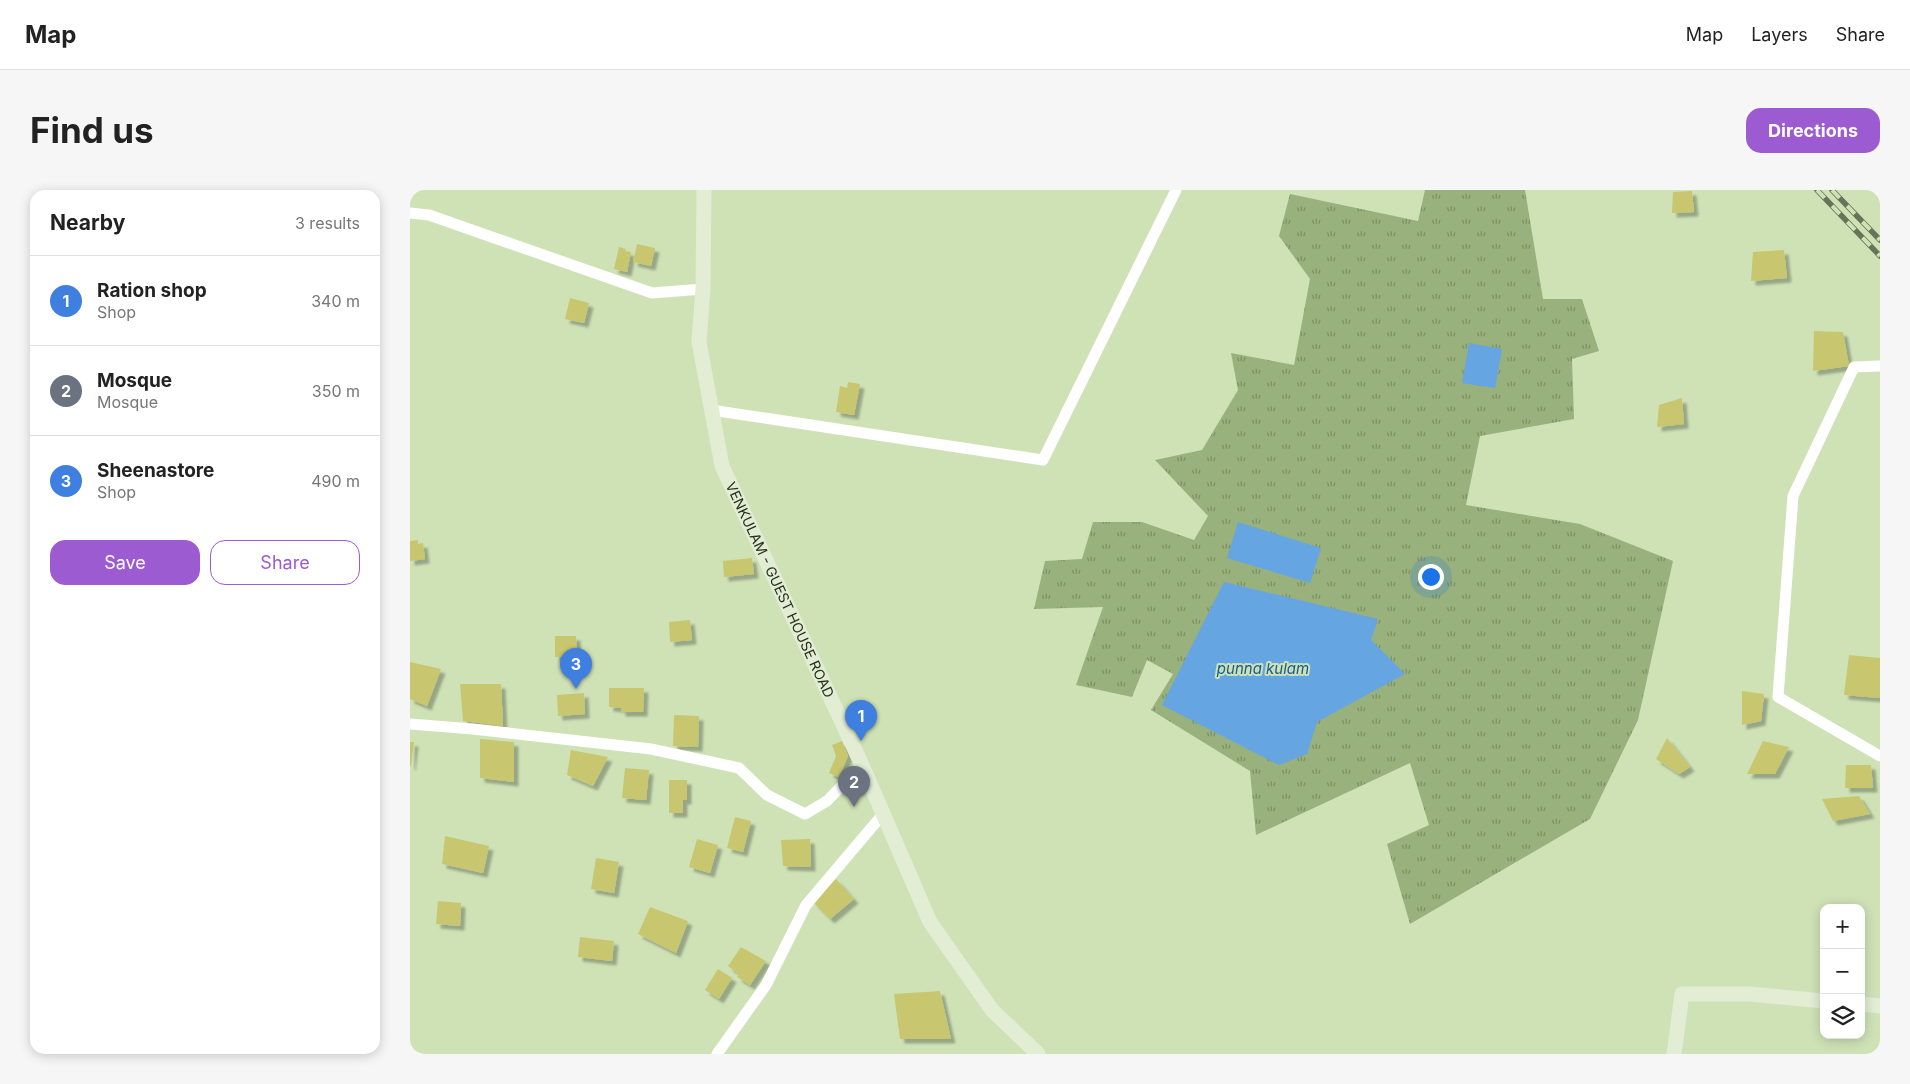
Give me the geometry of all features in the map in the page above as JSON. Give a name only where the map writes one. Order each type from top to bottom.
[{"type":"main road","name":"VENKULAM - GUEST HOUSE ROAD","points":[[704,190],[703,289],[698,342],[722,466],[862,765],[930,922],[992,1010],[1038,1054]]},
{"type":"main road","points":[[1674,1054],[1682,994],[1749,994],[1820,1001]]},
{"type":"main road","points":[[1865,1004],[1880,1006]]},
{"type":"street","points":[[711,410],[1043,460],[1176,190]]},
{"type":"street","points":[[410,213],[429,215],[652,293],[703,289]]},
{"type":"street","points":[[1880,366],[1854,367],[1793,496],[1778,697],[1880,756]]},
{"type":"street","points":[[410,724],[651,748],[739,768],[767,795],[805,814],[826,801],[862,765]]},
{"type":"street","points":[[717,1054],[766,985],[806,905],[883,814]]},
{"type":"green space","points":[[1425,190],[1525,190],[1543,299],[1582,299],[1599,351],[1572,359],[1574,419],[1480,436],[1466,505],[1580,524],[1673,561],[1638,720],[1590,819],[1410,924],[1387,844],[1429,825],[1410,763],[1256,835],[1250,771],[1151,710],[1173,674],[1147,660],[1132,697],[1076,685],[1103,607],[1034,609],[1045,561],[1082,559],[1093,522],[1142,522],[1194,540],[1208,516],[1155,460],[1202,450],[1238,390],[1231,353],[1294,365],[1310,279],[1279,236],[1290,194],[1418,221]]},
{"type":"water","points":[[1469,343],[1502,349],[1495,388],[1462,383]]},
{"type":"water","points":[[1238,522],[1321,548],[1310,583],[1227,558]]},
{"type":"water","name":"punna kulam","points":[[1224,582],[1378,619],[1371,640],[1405,674],[1317,722],[1307,754],[1279,765],[1162,705]]},
{"type":"building","points":[[1692,191],[1694,212],[1672,213],[1673,192]]},
{"type":"building","points":[[637,244],[655,248],[651,266],[633,262]]},
{"type":"building","points":[[619,247],[631,252],[627,272],[614,269]]},
{"type":"building","points":[[1784,250],[1787,278],[1751,281],[1753,252]]},
{"type":"building","points":[[570,298],[589,303],[584,323],[565,319]]},
{"type":"building","points":[[1814,331],[1843,332],[1849,366],[1813,371]]},
{"type":"building","points":[[848,382],[860,384],[854,415],[836,412],[840,386],[847,388]]},
{"type":"building","points":[[1682,398],[1684,424],[1657,427],[1659,405]]},
{"type":"building","points":[[418,540],[418,544],[423,543],[425,559],[410,561],[410,541]]},
{"type":"building","points":[[752,558],[754,574],[724,577],[723,561]]},
{"type":"building","points":[[690,620],[692,640],[670,642],[669,622]]},
{"type":"building","points":[[555,636],[576,636],[577,660],[566,660],[566,656],[555,657]]},
{"type":"building","points":[[1849,655],[1880,658],[1880,698],[1844,695]]},
{"type":"building","points":[[410,662],[441,669],[427,706],[410,699]]},
{"type":"building","points":[[460,684],[501,684],[503,726],[463,721]]},
{"type":"building","points":[[609,688],[644,688],[643,712],[621,712],[621,708],[609,707]]},
{"type":"building","points":[[1742,691],[1764,694],[1761,721],[1742,725]]},
{"type":"building","points":[[584,693],[585,714],[558,716],[557,695]]},
{"type":"building","points":[[674,715],[699,716],[698,747],[673,746]]},
{"type":"building","points":[[1667,738],[1690,767],[1679,774],[1656,759]]},
{"type":"building","points":[[480,739],[514,742],[514,782],[480,778]]},
{"type":"building","points":[[842,741],[848,756],[839,777],[829,773],[836,756],[832,745]]},
{"type":"building","points":[[1763,741],[1789,747],[1775,774],[1747,774]]},
{"type":"building","points":[[410,742],[414,742],[411,766],[410,766]]},
{"type":"building","points":[[571,750],[608,757],[593,786],[567,775]]},
{"type":"building","points":[[1846,765],[1871,765],[1873,788],[1845,788]]},
{"type":"building","points":[[625,768],[649,770],[646,800],[622,798]]},
{"type":"building","points":[[669,780],[687,780],[687,800],[683,800],[683,813],[669,813]]},
{"type":"building","points":[[1859,796],[1870,814],[1833,821],[1822,799]]},
{"type":"building","points":[[735,817],[751,821],[743,852],[727,848]]},
{"type":"building","points":[[445,836],[489,846],[483,873],[442,864]]},
{"type":"building","points":[[697,839],[718,845],[710,873],[689,867]]},
{"type":"building","points":[[810,839],[811,867],[783,866],[781,840]]},
{"type":"building","points":[[596,858],[619,862],[614,893],[591,889]]},
{"type":"building","points":[[836,879],[854,899],[830,919],[813,902]]},
{"type":"building","points":[[438,901],[461,903],[460,926],[436,924]]},
{"type":"building","points":[[650,907],[688,921],[676,953],[638,934]]},
{"type":"building","points":[[580,937],[614,941],[612,961],[578,957]]},
{"type":"building","points":[[741,947],[766,961],[750,985],[737,977],[739,974],[728,966]]},
{"type":"building","points":[[718,969],[732,978],[719,999],[705,990]]},
{"type":"building","points":[[940,991],[951,1039],[900,1039],[894,994]]},
{"type":"railway","points":[[1817,190],[1880,256]]},
{"type":"railway","points":[[1832,190],[1880,240]]},
{"type":"place","name":"Sheenastore","points":[[576,689]]},
{"type":"place","name":"Ration shop","points":[[861,741]]},
{"type":"place","name":"Mosque","points":[[854,807]]}]
